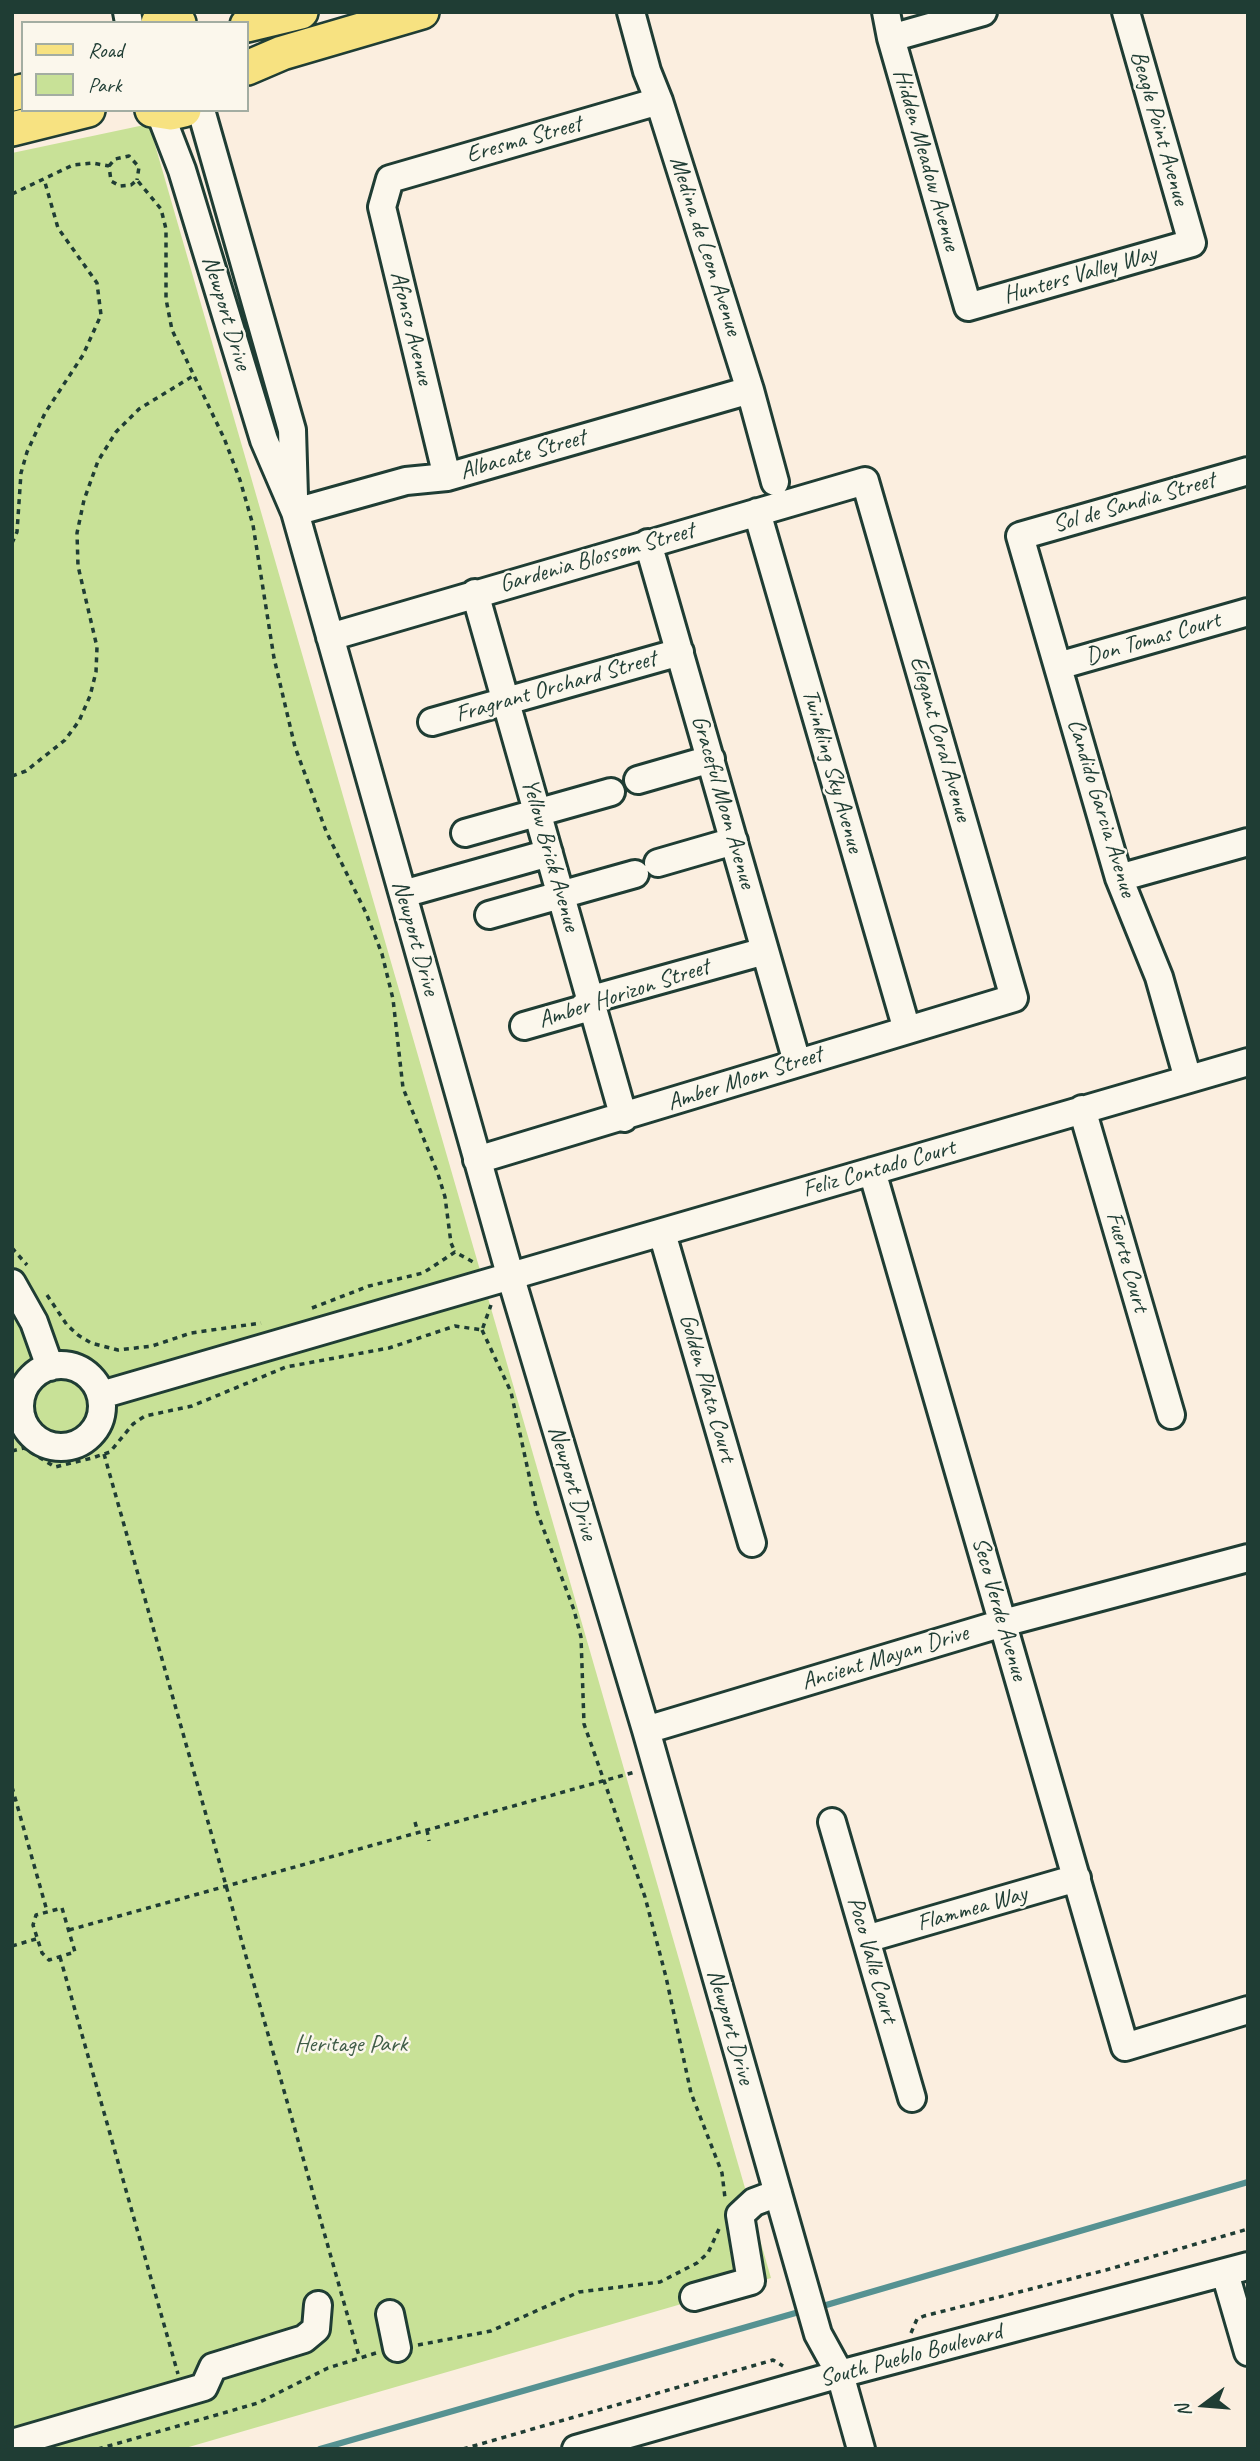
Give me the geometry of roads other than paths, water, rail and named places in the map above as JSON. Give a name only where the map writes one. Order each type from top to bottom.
[{"type":"main road","points":[[248,25],[301,12]]},
{"type":"main road","points":[[248,68],[282,53],[422,12]]},
{"type":"main road","points":[[12,129],[80,112]]},
{"type":"street","name":"Medina de Leon Avenue","points":[[631,12],[647,71],[659,101],[750,390],[775,482]]},
{"type":"street","name":"Hidden Meadow Avenue","points":[[886,12],[891,38],[968,307]]},
{"type":"street","points":[[891,38],[983,12]]},
{"type":"street","name":"Beagle Point Avenue","points":[[1126,12],[1192,243]]},
{"type":"street","name":"Eresma Street","points":[[390,179],[659,101]]},
{"type":"street","name":"Newport Drive","points":[[165,112],[264,440],[295,512],[508,1268],[646,1730],[818,2334],[840,2374],[862,2449]]},
{"type":"street","name":"Newport Drive","points":[[202,112],[292,430],[295,512]]},
{"type":"street","name":"Afonso Avenue","points":[[390,179],[382,206],[447,477]]},
{"type":"street","name":"Hunters Valley Way","points":[[968,307],[1192,243]]},
{"type":"street","name":"Albacate Street","points":[[295,512],[406,481],[447,477],[750,390]]},
{"type":"street","name":"Sol de Sandia Street","points":[[1020,536],[1248,471]]},
{"type":"street","name":"Gardenia Blossom Street","points":[[330,637],[865,481]]},
{"type":"street","name":"Elegant Coral Avenue","points":[[865,481],[1014,998]]},
{"type":"street","name":"Twinkling Sky Avenue","points":[[757,512],[907,1030]]},
{"type":"street","name":"Candido Garcia Avenue","points":[[1020,536],[1119,878],[1159,977],[1188,1079]]},
{"type":"street","name":"Graceful Moon Avenue","points":[[648,543],[797,1062]]},
{"type":"street","name":"Yellow Brick Avenue","points":[[475,593],[624,1118]]},
{"type":"street","name":"Don Tomas Court","points":[[1058,666],[1248,612]]},
{"type":"street","name":"Fragrant Orchard Street","points":[[432,722],[680,652]]},
{"type":"street","points":[[638,780],[711,760]]},
{"type":"street","points":[[465,833],[611,792]]},
{"type":"street","points":[[489,915],[734,841]]},
{"type":"street","points":[[1119,878],[1248,842]]},
{"type":"street","points":[[403,894],[549,853]]},
{"type":"street","name":"Amber Horizon Street","points":[[524,1026],[580,1010],[592,999],[765,951]]},
{"type":"street","name":"Amber Moon Street","points":[[477,1160],[624,1118],[797,1062],[1014,998]]},
{"type":"street","name":"Feliz Contado Court","points":[[101,1395],[508,1268],[662,1233],[1248,1062]]},
{"type":"street","name":"Fuerte Court","points":[[1082,1109],[1171,1415]]},
{"type":"street","name":"Seco Verde Avenue","points":[[872,1171],[1125,2047],[1248,2010]]},
{"type":"street","name":"Golden Plata Court","points":[[662,1233],[752,1544]]},
{"type":"street","points":[[21,1277],[50,1367]]},
{"type":"street","points":[[69,1366],[82,1371],[93,1380],[101,1395],[101,1419],[94,1432],[84,1441],[71,1445],[59,1448],[46,1445],[17,1418],[24,1390],[31,1378],[50,1367],[69,1366]]},
{"type":"street","name":"Ancient Mayan Drive","points":[[646,1730],[1003,1623],[1248,1558]]},
{"type":"street","name":"Poco Valle Court","points":[[832,1822],[912,2098]]},
{"type":"street","name":"Flammea Way","points":[[866,1939],[1077,1878]]},
{"type":"street","points":[[694,2297],[751,2281],[740,2215],[754,2202],[778,2193]]},
{"type":"street","points":[[1236,2270],[1248,2352]]},
{"type":"street","name":"South Pueblo Boulevard","points":[[576,2449],[840,2374],[1236,2270]]},
{"type":"street","points":[[12,2443],[204,2387],[212,2367],[304,2339],[316,2329],[318,2305]]},
{"type":"street","points":[[390,2314],[397,2348]]},
{"type":"waterway","points":[[816,2308],[1248,2182]]},
{"type":"waterway","points":[[320,2449],[806,2310]]},
{"type":"park label","name":"Heritage Park","points":[[351,2045]]}]
